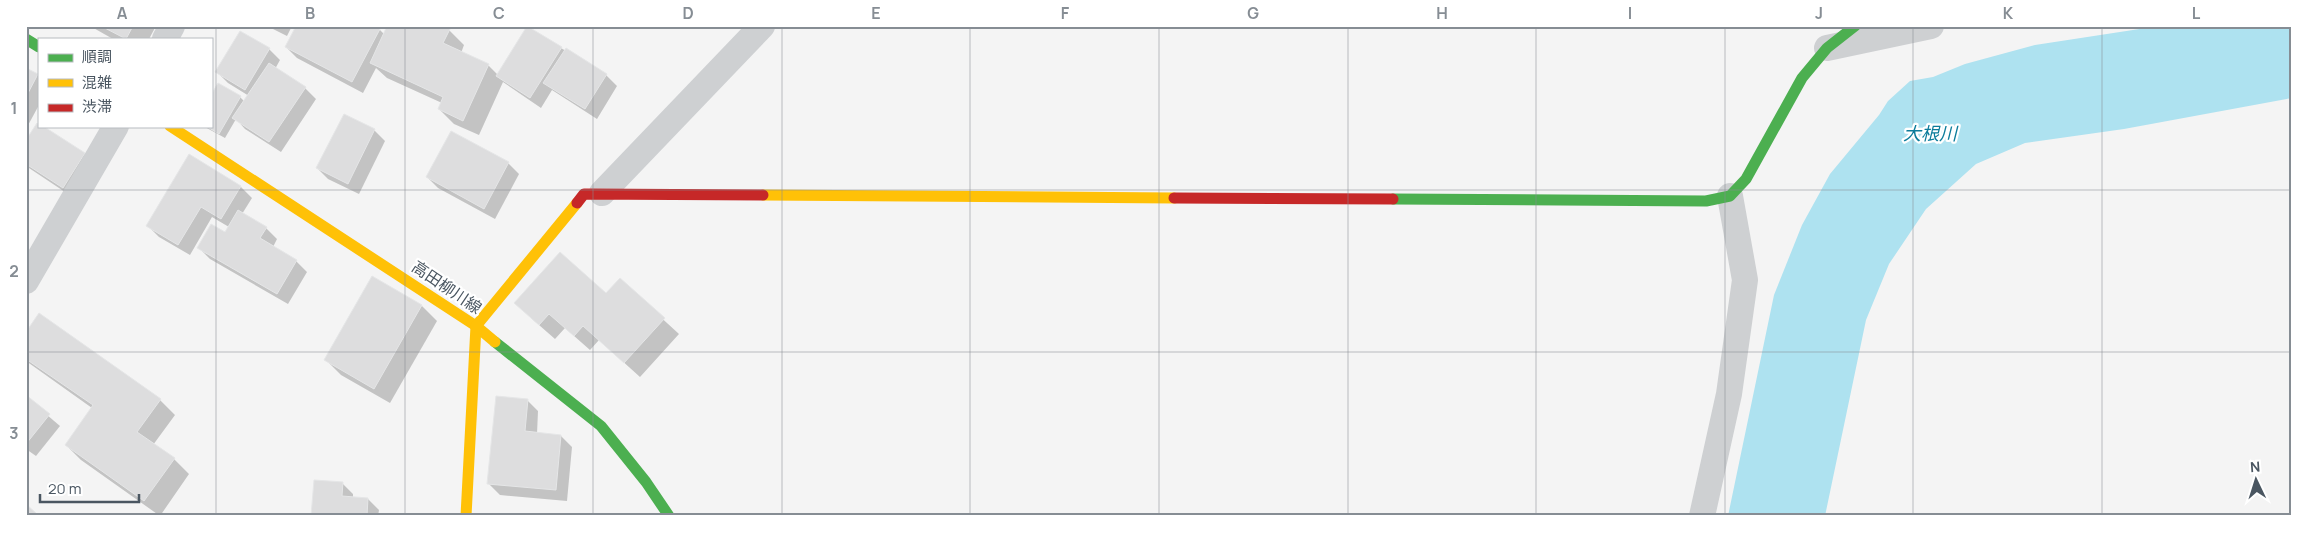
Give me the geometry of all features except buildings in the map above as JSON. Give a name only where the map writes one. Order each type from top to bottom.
[{"type":"street","points":[[166,38],[172,26]]},
{"type":"street","points":[[602,194],[762,26]]},
{"type":"street","points":[[466,516],[476,326],[584,194],[1696,201],[1730,196],[1746,179],[1802,78],[1827,48],[1854,26]]},
{"type":"street","points":[[1827,48],[1931,26]]},
{"type":"street","points":[[26,39],[38,46]]},
{"type":"street","points":[[26,281],[115,128]]},
{"type":"street","name":"高田柳川線","points":[[173,128],[476,326],[601,426],[646,482],[669,516]]},
{"type":"street","points":[[1702,516],[1729,394],[1745,280],[1730,196]]},
{"type":"water","name":"大根川","points":[[2159,26],[2292,26],[2292,98],[2124,129],[2025,143],[1976,164],[1926,209],[1889,264],[1866,320],[1825,516],[1728,516],[1774,295],[1802,225],[1830,174],[1879,115],[1888,101],[1910,81],[1933,77],[1965,64],[2035,45]]},
{"type":"traffic: fast","points":[[1393,199],[1706,201],[1730,196],[1746,179],[1802,78],[1827,48],[1855,26]]},
{"type":"traffic: fast","points":[[26,39],[38,46]]},
{"type":"traffic: fast","points":[[495,342],[601,426],[646,482],[669,516]]},
{"type":"traffic: slow","points":[[173,128],[476,326],[495,342]]},
{"type":"traffic: slow","points":[[763,195],[1174,198]]},
{"type":"traffic: slow","points":[[466,516],[476,326],[577,203]]},
{"type":"traffic: jam","points":[[577,203],[584,194],[763,195]]},
{"type":"traffic: jam","points":[[1174,198],[1393,199]]}]
